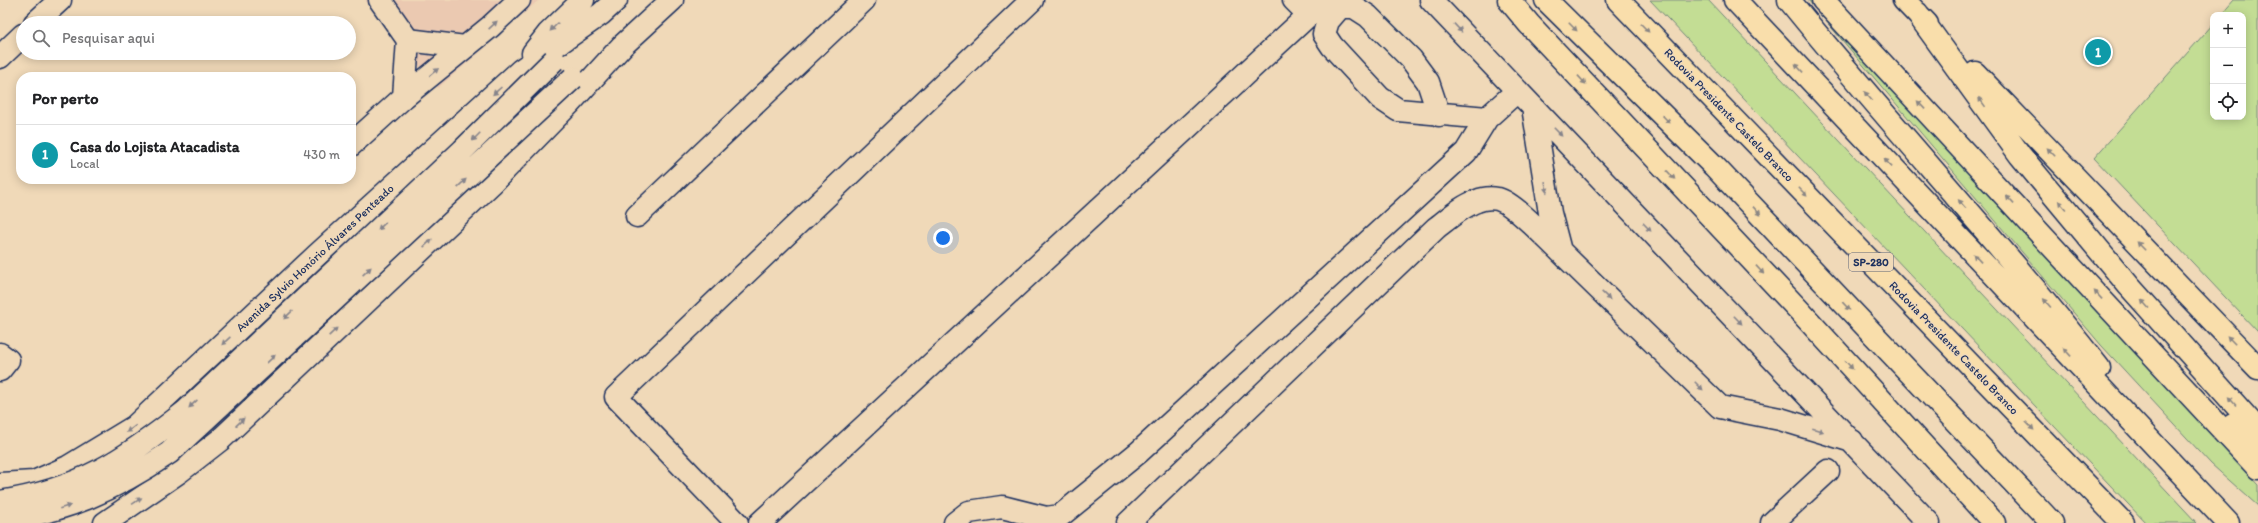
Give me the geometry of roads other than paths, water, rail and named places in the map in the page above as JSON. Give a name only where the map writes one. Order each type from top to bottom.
[{"type":"main road","points":[[1509,0],[1529,24],[1802,314],[1994,523]]},
{"type":"main road","points":[[1546,0],[1714,166],[2052,523]]},
{"type":"main road","name":"Rodovia Presidente Castelo Branco","points":[[1618,0],[2123,523]]},
{"type":"main road","points":[[1735,0],[2228,523]]},
{"type":"main road","points":[[1789,0],[1846,70],[2065,325],[2193,487]]},
{"type":"main road","points":[[1823,0],[2258,468]]},
{"type":"main road","points":[[1910,7],[2258,368]]},
{"type":"main road","points":[[1910,7],[2020,155],[2129,286],[2258,430]]},
{"type":"main road","points":[[2118,317],[2258,449]]},
{"type":"street","points":[[43,16],[60,0]]},
{"type":"street","points":[[380,0],[408,40],[404,97]]},
{"type":"street","points":[[356,140],[404,97],[490,27],[519,0]]},
{"type":"street","points":[[521,70],[548,34],[583,0]]},
{"type":"street","points":[[105,523],[189,464],[220,440],[491,184],[570,104],[622,46],[672,0]]},
{"type":"street","points":[[637,216],[864,0]]},
{"type":"street","points":[[737,523],[616,397],[1032,0]]},
{"type":"street","points":[[1294,0],[1309,15]]},
{"type":"street","points":[[760,523],[1325,0]]},
{"type":"street","points":[[1431,0],[1853,441],[1929,523]]},
{"type":"street","points":[[0,502],[40,495],[79,482],[106,468],[152,439],[191,407],[463,150],[609,7]]},
{"type":"street","name":"Avenida Sylvio Honório Álvares Penteado","points":[[0,484],[34,482],[68,467],[111,443],[149,414],[317,255],[521,70],[609,7]]},
{"type":"street","points":[[1439,115],[1428,82],[1411,59],[1368,16],[1354,7],[1340,7],[1328,21],[1324,34],[1332,46],[1375,92],[1398,110],[1439,115],[1487,118]]},
{"type":"street","points":[[408,40],[465,47]]},
{"type":"street","points":[[0,57],[16,42]]},
{"type":"street","points":[[0,520],[38,515],[80,502],[150,466],[169,453],[573,78],[622,46]]},
{"type":"street","points":[[955,523],[969,512],[1002,507],[1046,518],[1060,516],[1139,452],[1466,152],[1487,118],[1518,91]]},
{"type":"street","points":[[1533,107],[1550,213],[1560,251]]},
{"type":"street","points":[[1128,523],[1436,228],[1471,204],[1488,198],[1500,200],[1517,212],[1560,251],[1720,407],[1780,419],[1853,441]]},
{"type":"street","points":[[0,354],[8,360],[0,370]]},
{"type":"street","points":[[149,414],[189,464]]},
{"type":"street","points":[[1772,523],[1828,471]]},
{"type":"place","name":"Casa do Lojista Atacadista","points":[[2098,52]]}]
